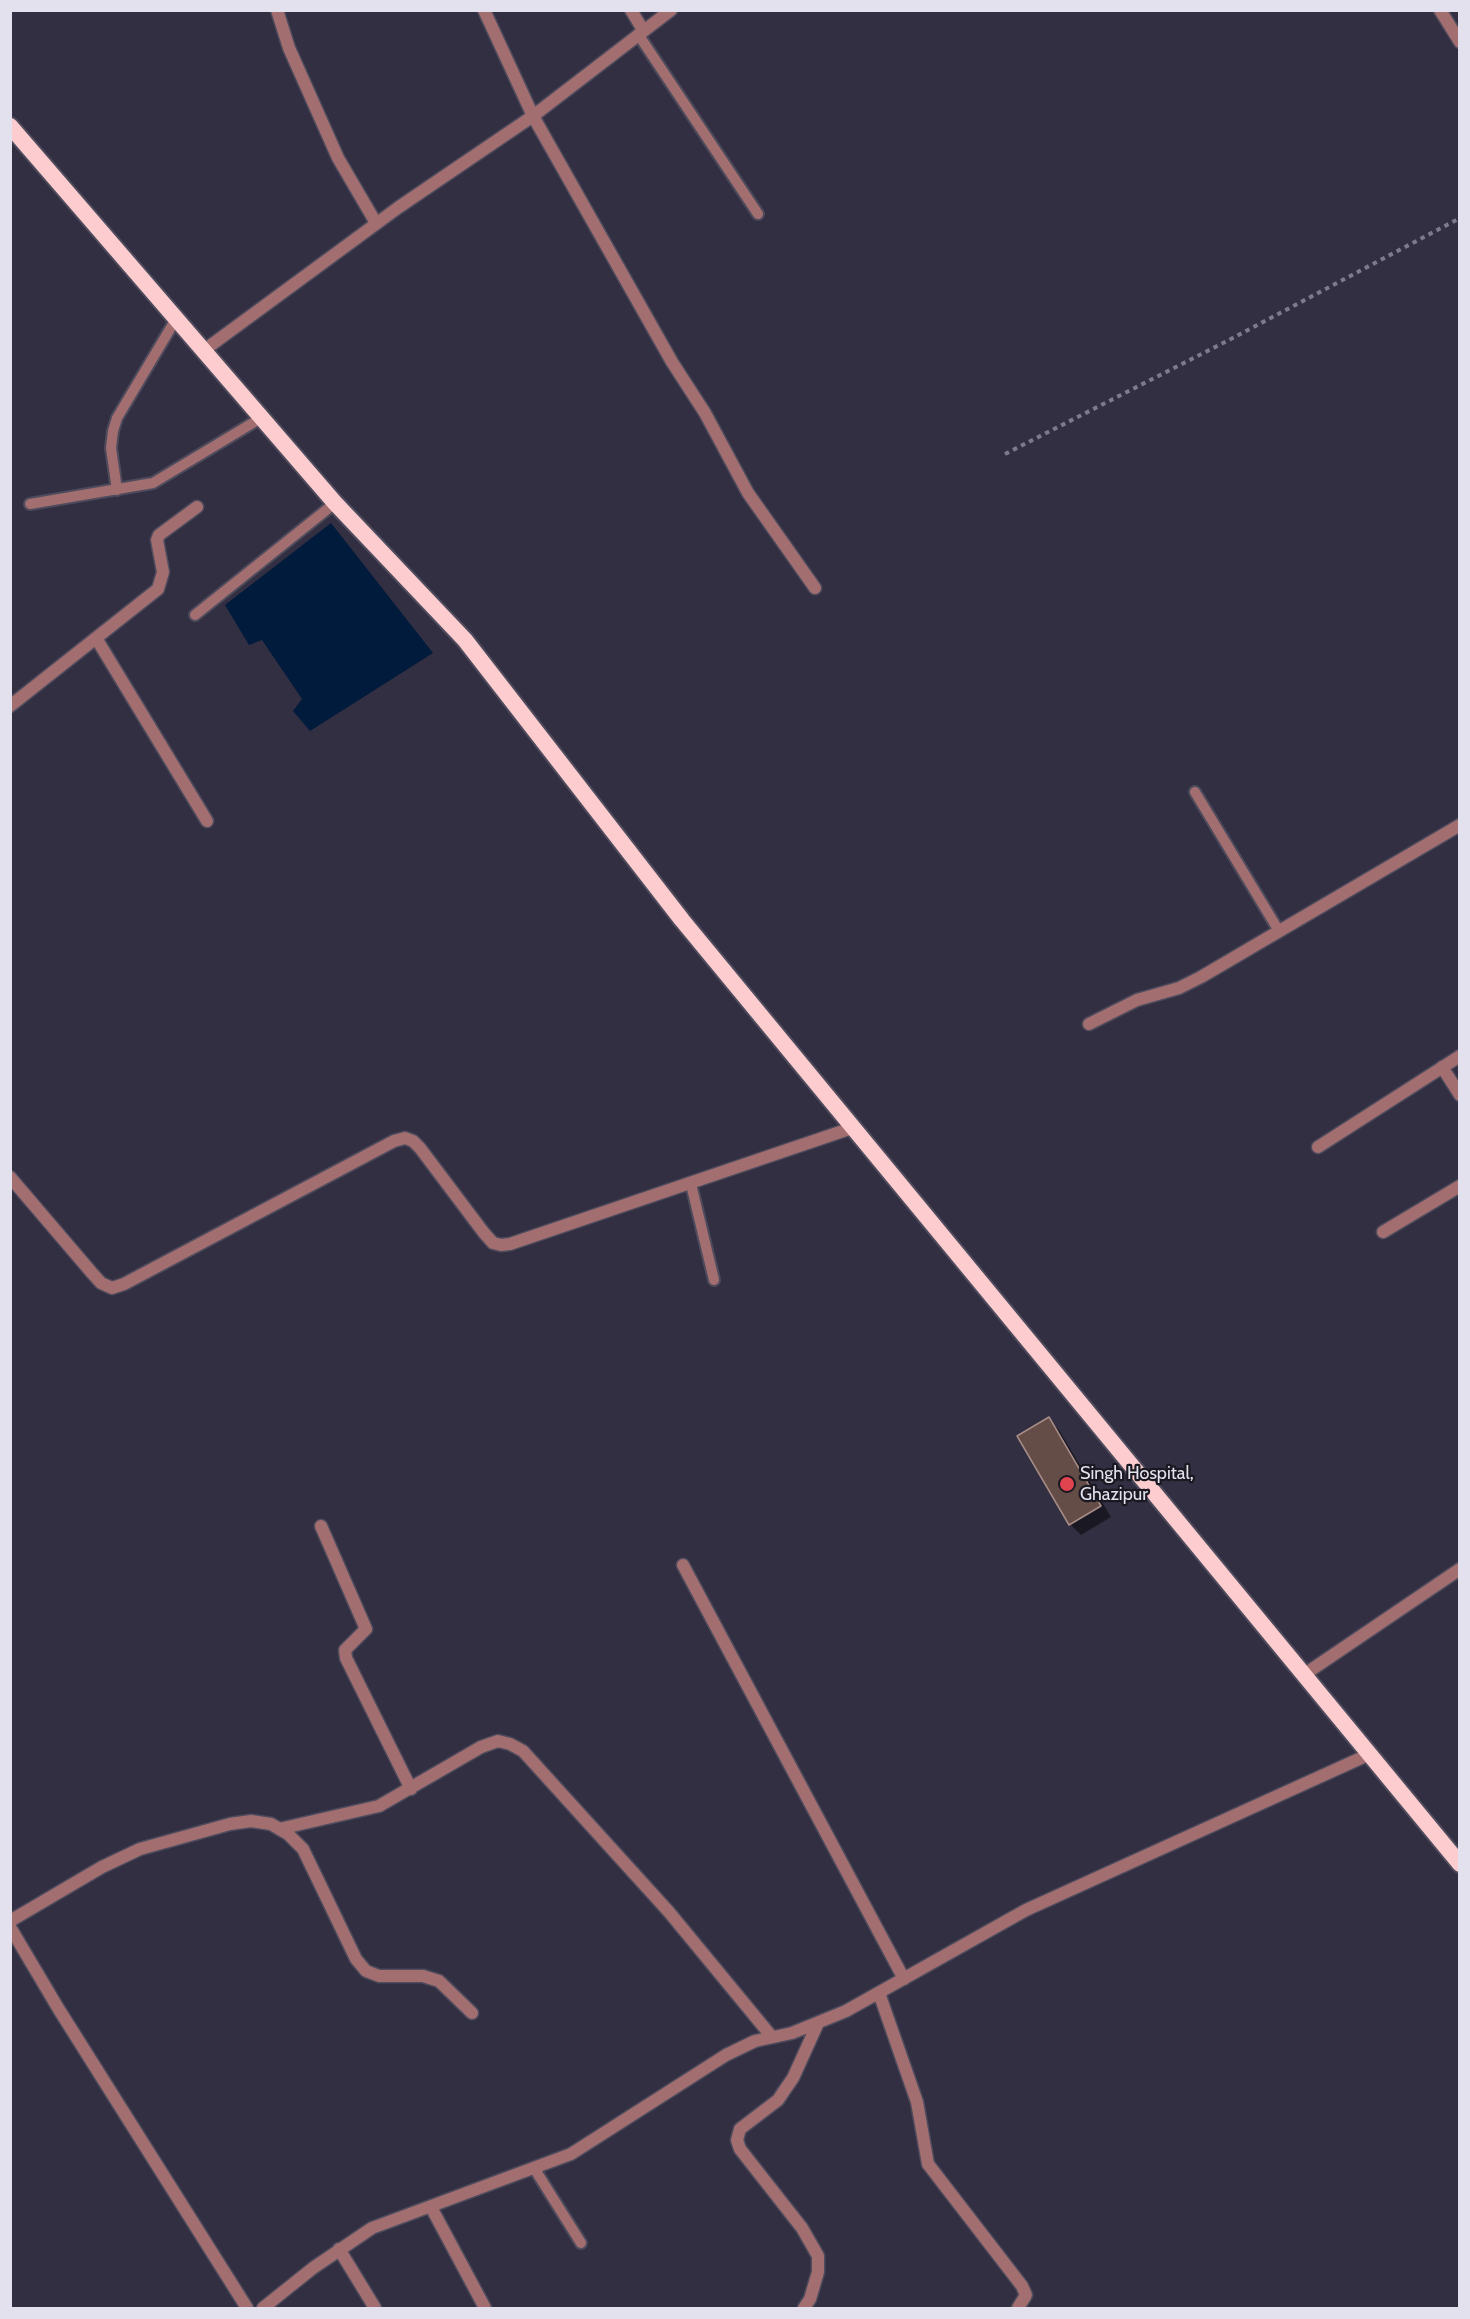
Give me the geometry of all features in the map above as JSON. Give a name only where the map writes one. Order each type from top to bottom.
[{"type":"highway","points":[[12,131],[334,503],[465,640],[682,920],[1460,1864]]},
{"type":"street","points":[[277,10],[289,48],[338,159],[376,223]]},
{"type":"street","points":[[484,10],[533,116],[748,493],[815,588]]},
{"type":"street","points":[[631,10],[641,32]]},
{"type":"street","points":[[203,351],[376,223],[533,116],[670,10]]},
{"type":"street","points":[[1440,10],[1460,42]]},
{"type":"street","points":[[10,706],[158,589],[163,572],[157,540],[159,535],[197,507]]},
{"type":"street","points":[[96,638],[207,821]]},
{"type":"street","points":[[1089,1024],[1137,1000],[1179,988],[1460,825]]},
{"type":"street","points":[[1318,1147],[1460,1056]]},
{"type":"street","points":[[1442,1067],[1460,1095]]},
{"type":"street","points":[[10,1177],[101,1283],[112,1288],[124,1284],[394,1141],[405,1138],[413,1141],[420,1148],[484,1233],[493,1242],[501,1245],[691,1184],[852,1128]]},
{"type":"street","points":[[1383,1232],[1460,1186]]},
{"type":"street","points":[[321,1526],[366,1629],[345,1650],[346,1658],[411,1789]]},
{"type":"street","points":[[682,1565],[904,1979]]},
{"type":"street","points":[[1305,1674],[1460,1569]]},
{"type":"street","points":[[279,1829],[379,1806],[481,1746],[498,1741],[510,1744],[523,1751],[669,1912],[772,2037]]},
{"type":"street","points":[[263,2308],[339,2249],[372,2228],[571,2154],[726,2055],[755,2041],[818,2023],[879,1993],[1026,1910],[1370,1754]]},
{"type":"street","points":[[10,1921],[102,1867],[140,1849],[230,1824],[251,1821],[271,1824],[303,1849],[356,1959],[366,1971],[379,1976],[423,1976],[439,1981],[472,2013]]},
{"type":"street","points":[[10,1927],[58,2008],[247,2308]]},
{"type":"street","points":[[879,1993],[917,2102],[928,2164],[1022,2286],[1026,2295],[1017,2308]]},
{"type":"street","points":[[804,2308],[810,2299],[819,2272],[818,2256],[802,2228],[740,2149],[737,2140],[740,2129],[778,2100],[789,2084],[818,2023]]},
{"type":"street","points":[[431,2207],[485,2308]]},
{"type":"street","points":[[339,2249],[375,2308]]},
{"type":"lane","points":[[641,32],[758,214]]},
{"type":"lane","points":[[117,490],[111,448],[117,418],[176,319]]},
{"type":"lane","points":[[30,504],[153,483],[174,473],[261,418]]},
{"type":"lane","points":[[195,615],[334,503]]},
{"type":"lane","points":[[1195,792],[1279,931]]},
{"type":"lane","points":[[691,1184],[714,1280]]},
{"type":"lane","points":[[534,2168],[581,2243]]},
{"type":"path","points":[[1005,454],[1229,340],[1460,218]]},
{"type":"water","points":[[331,523],[433,653],[310,731],[293,711],[302,699],[262,640],[249,645],[225,605]]},
{"type":"building","points":[[1049,1417],[1101,1506],[1069,1525],[1017,1436]]},
{"type":"place","name":"Singh Hospital, Ghazipur","points":[[1067,1484]]}]
